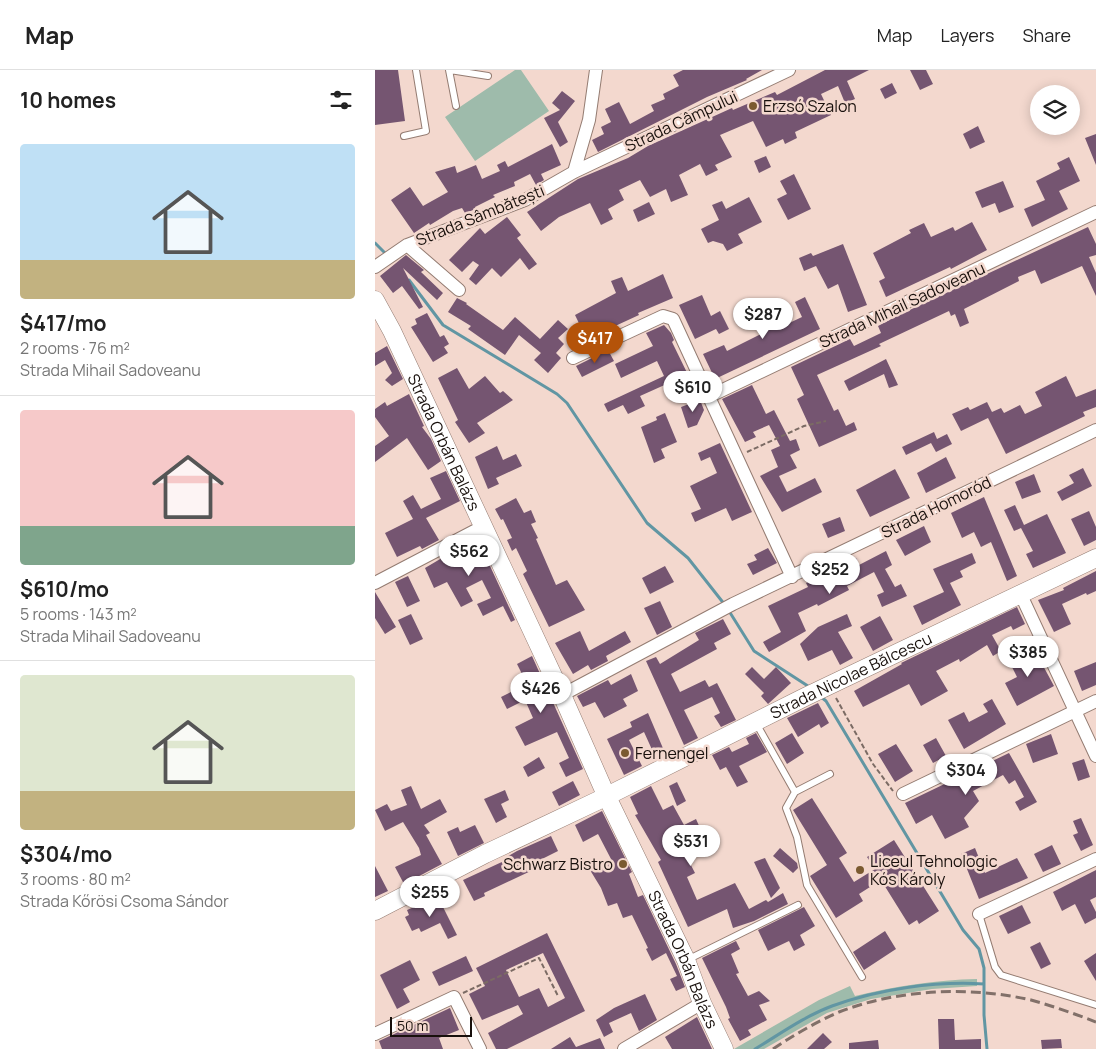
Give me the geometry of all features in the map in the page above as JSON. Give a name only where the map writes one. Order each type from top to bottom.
[{"type":"main road","name":"Strada Orbán Balázs","points":[[375,300],[392,331],[562,695],[606,796],[686,960],[702,1003],[724,1049]]},
{"type":"main road","name":"Strada Nicolae Bălcescu","points":[[375,911],[485,854],[807,696],[1096,558]]},
{"type":"street","points":[[574,172],[589,120],[596,70]]},
{"type":"street","name":"Strada Câmpului","points":[[574,172],[789,70]]},
{"type":"street","name":"Strada Sâmbătești","points":[[379,264],[407,245],[525,200],[574,172]]},
{"type":"street","name":"Strada Mihail Sadoveanu","points":[[708,397],[1096,212]]},
{"type":"street","points":[[407,245],[459,290]]},
{"type":"street","points":[[573,358],[663,316],[670,316],[792,577]]},
{"type":"street","name":"Strada Homoród","points":[[562,695],[728,607],[1096,430]]},
{"type":"street","points":[[375,583],[482,527]]},
{"type":"street","points":[[1021,594],[1096,756]]},
{"type":"street","points":[[903,794],[1096,701]]},
{"type":"street","points":[[979,914],[1096,859]]},
{"type":"street","points":[[375,1034],[454,997],[480,1049]]},
{"type":"street","points":[[624,1049],[702,1003]]},
{"type":"lane","points":[[404,136],[426,131],[416,70]]},
{"type":"lane","points":[[456,106],[450,70],[488,76]]},
{"type":"lane","points":[[756,722],[795,792]]},
{"type":"lane","points":[[830,774],[795,792],[786,808],[797,837],[807,885],[862,977]]},
{"type":"lane","points":[[686,960],[799,905]]},
{"type":"lane","points":[[979,914],[995,967],[1001,975],[1096,1005]]},
{"type":"path","points":[[736,457],[804,426],[826,421]]},
{"type":"path","points":[[829,686],[836,691],[833,692],[873,764],[891,791],[903,794]]},
{"type":"path","points":[[454,997],[539,958],[558,996]]},
{"type":"green space","points":[[515,70],[521,70],[549,111],[475,161],[445,117]]},
{"type":"green space","points":[[977,979],[977,986],[932,989],[871,999],[827,1013],[764,1049],[734,1049],[819,1000],[850,986],[855,996],[916,984]]},
{"type":"building","points":[[375,70],[398,70],[405,121],[375,125]]},
{"type":"building","points":[[683,70],[762,70],[747,80],[707,97],[598,152],[592,140],[604,134],[601,127],[611,122],[605,109],[619,102],[630,124],[654,111],[651,105],[665,99],[663,94],[679,86],[673,75]]},
{"type":"building","points":[[825,70],[869,70],[847,81],[855,99],[845,103],[838,86],[821,94],[831,115],[795,132],[797,138],[785,144],[783,139],[766,147],[753,121],[720,135],[732,157],[715,165],[718,170],[706,176],[700,164],[679,175],[688,195],[671,202],[666,189],[650,197],[640,180],[619,190],[624,200],[608,209],[613,219],[601,225],[590,203],[559,217],[541,231],[527,212],[578,179],[628,158],[648,146],[732,108],[733,110],[775,92],[777,95]]},
{"type":"building","points":[[910,70],[926,70],[933,84],[920,90]]},
{"type":"building","points":[[892,83],[897,93],[885,99],[880,89]]},
{"type":"building","points":[[562,91],[575,101],[558,122],[568,142],[560,147],[544,118],[560,110],[552,103]]},
{"type":"building","points":[[978,126],[985,142],[970,149],[963,134]]},
{"type":"building","points":[[1096,134],[1096,165],[1085,138]]},
{"type":"building","points":[[552,144],[561,165],[541,174],[544,180],[536,185],[530,174],[514,182],[515,186],[493,195],[495,197],[475,207],[476,209],[465,213],[462,208],[453,211],[414,233],[391,200],[410,187],[423,206],[448,192],[435,172],[455,166],[457,173],[476,165],[482,179],[500,171],[497,165],[505,161],[508,167]]},
{"type":"building","points":[[766,156],[771,167],[759,173],[754,161]]},
{"type":"building","points":[[1069,157],[1080,181],[1059,191],[1068,209],[1032,227],[1024,209],[1045,200],[1036,181],[1060,169],[1057,163]]},
{"type":"building","points":[[794,174],[811,209],[788,220],[777,199],[787,194],[780,181]]},
{"type":"building","points":[[1003,181],[1014,207],[999,213],[995,203],[982,208],[975,192]]},
{"type":"building","points":[[749,197],[762,222],[738,234],[743,243],[727,251],[723,244],[713,241],[708,243],[701,229],[719,220],[712,205],[722,201],[726,209]]},
{"type":"building","points":[[649,202],[655,214],[638,222],[633,210]]},
{"type":"building","points":[[507,217],[521,235],[517,238],[537,264],[529,270],[520,258],[501,277],[492,268],[476,285],[469,279],[479,265],[473,261],[462,272],[449,260],[480,228],[485,234]]},
{"type":"building","points":[[972,222],[987,250],[951,269],[950,267],[886,297],[879,281],[885,278],[873,253],[911,233],[909,230],[924,223],[931,237],[953,227],[955,231]]},
{"type":"building","points":[[1088,227],[1096,244],[1096,255],[1089,257],[1096,273],[1096,296],[1082,266],[1041,284],[1035,270],[1018,277],[1019,281],[964,309],[969,323],[960,327],[955,314],[951,316],[949,311],[879,344],[881,346],[817,375],[834,411],[838,409],[846,426],[854,422],[857,430],[819,447],[797,399],[804,395],[791,367],[850,339],[854,346],[881,333],[878,326],[899,315]]},
{"type":"building","points":[[843,244],[867,305],[848,312],[838,284],[828,289],[816,266],[804,271],[799,258],[811,253],[813,256]]},
{"type":"building","points":[[406,255],[424,270],[421,272],[443,293],[437,300],[403,268],[423,307],[419,309],[402,286],[393,293],[380,276]]},
{"type":"building","points":[[663,274],[673,298],[638,313],[639,315],[600,333],[601,336],[588,342],[575,315],[616,293],[611,281],[622,277],[628,291]]},
{"type":"building","points":[[702,295],[711,316],[720,311],[729,329],[719,334],[716,329],[695,339],[679,305]]},
{"type":"building","points":[[805,297],[820,329],[715,379],[703,354],[724,345],[727,351],[761,334],[751,316],[767,307],[776,322],[782,319],[785,325],[802,317],[795,302]]},
{"type":"building","points":[[457,298],[467,303],[503,330],[515,317],[540,339],[558,320],[568,329],[558,338],[564,344],[556,353],[561,358],[548,373],[534,360],[541,353],[519,335],[505,355],[468,329],[471,326],[448,312]]},
{"type":"building","points":[[427,313],[440,337],[444,335],[449,344],[444,347],[448,353],[433,362],[411,327],[417,324],[415,319]]},
{"type":"building","points":[[664,325],[671,333],[674,340],[672,342],[693,385],[674,393],[669,383],[640,396],[645,406],[628,414],[623,405],[608,412],[604,404],[664,376],[657,361],[621,378],[615,364],[653,346],[646,333]]},
{"type":"building","points":[[387,346],[403,379],[392,386],[385,380],[392,373],[385,360],[375,366],[375,353]]},
{"type":"building","points":[[608,350],[614,361],[582,377],[576,366]]},
{"type":"building","points":[[886,359],[898,385],[889,388],[884,374],[849,391],[844,381]]},
{"type":"building","points":[[457,368],[469,389],[485,376],[500,393],[503,391],[513,400],[477,423],[485,433],[469,443],[455,422],[458,420],[438,378]]},
{"type":"building","points":[[1066,376],[1076,397],[1096,389],[1096,407],[1083,412],[1085,416],[1006,454],[988,418],[961,431],[952,414],[968,407],[970,410],[987,402],[992,412],[1001,408],[1004,413],[1020,405],[1025,414],[1042,406],[1035,392]]},
{"type":"building","points":[[752,385],[766,414],[774,410],[790,441],[796,439],[800,450],[790,455],[797,468],[779,476],[787,492],[815,478],[822,492],[782,512],[760,476],[778,467],[771,450],[780,446],[769,425],[753,432],[756,437],[745,442],[722,399]]},
{"type":"building","points":[[409,394],[424,426],[422,427],[431,439],[441,461],[428,470],[407,438],[375,462],[375,446],[389,436],[375,417],[375,409],[385,402],[387,406]]},
{"type":"building","points":[[700,400],[704,410],[697,425],[688,428],[681,407]]},
{"type":"building","points":[[665,413],[677,442],[661,449],[665,458],[654,463],[641,427],[657,420],[656,417]]},
{"type":"building","points":[[934,432],[937,439],[947,434],[952,444],[936,452],[931,443],[906,455],[902,447]]},
{"type":"building","points":[[720,443],[752,512],[732,521],[726,508],[695,522],[691,513],[701,509],[690,486],[717,473],[710,457],[701,461],[698,453]]},
{"type":"building","points":[[497,446],[503,460],[516,454],[522,466],[496,478],[499,484],[488,489],[475,457]]},
{"type":"building","points":[[946,457],[956,478],[926,493],[917,473]]},
{"type":"building","points":[[1083,468],[1092,486],[1062,501],[1057,492],[1074,483],[1069,475]]},
{"type":"building","points":[[895,469],[910,498],[870,517],[856,490]]},
{"type":"building","points":[[446,471],[460,501],[426,518],[439,540],[422,549],[420,546],[397,557],[385,533],[413,519],[403,501],[413,495],[421,509],[441,499],[430,478]]},
{"type":"building","points":[[1034,474],[1041,492],[1022,499],[1015,482]]},
{"type":"building","points":[[984,497],[1017,576],[1007,581],[991,542],[981,547],[974,532],[962,538],[951,513]]},
{"type":"building","points":[[516,498],[524,513],[531,510],[536,522],[531,524],[538,538],[536,539],[556,585],[567,580],[585,610],[549,627],[523,574],[527,571],[516,548],[512,551],[507,540],[512,538],[503,519],[501,520],[495,509]]},
{"type":"building","points":[[1015,505],[1024,525],[1047,514],[1066,553],[1033,568],[1026,554],[1033,551],[1021,528],[1014,531],[1004,510]]},
{"type":"building","points":[[1089,511],[1096,527],[1096,540],[1084,546],[1071,519]]},
{"type":"building","points":[[840,517],[845,531],[828,538],[822,524]]},
{"type":"building","points":[[924,526],[931,542],[905,556],[896,540]]},
{"type":"building","points":[[478,540],[515,620],[511,622],[503,606],[483,616],[477,604],[491,598],[482,580],[466,588],[473,601],[461,607],[447,582],[434,588],[425,568]]},
{"type":"building","points":[[768,548],[777,563],[753,575],[747,564],[757,560],[754,555]]},
{"type":"building","points":[[886,551],[892,565],[885,569],[895,587],[901,584],[907,596],[882,607],[877,595],[884,592],[874,572],[847,586],[849,590],[818,606],[817,604],[798,613],[806,631],[769,652],[763,642],[781,632],[768,606],[808,587],[806,583],[856,558],[859,565]]},
{"type":"building","points":[[972,553],[976,563],[960,571],[963,577],[950,583],[961,605],[922,625],[913,606],[944,592],[933,569]]},
{"type":"building","points":[[665,566],[674,582],[650,594],[642,578]]},
{"type":"building","points":[[1096,571],[1096,591],[1087,595],[1086,593],[1062,604],[1071,624],[1054,632],[1038,600],[1064,590],[1063,588]]},
{"type":"building","points":[[408,576],[420,601],[407,607],[395,582]]},
{"type":"building","points":[[375,592],[396,627],[385,634],[375,618]]},
{"type":"building","points":[[660,601],[672,627],[657,635],[644,608]]},
{"type":"building","points":[[1017,607],[1025,624],[1013,630],[1011,626],[992,635],[1001,651],[993,656],[987,645],[960,662],[959,659],[936,671],[948,691],[921,706],[909,684],[863,707],[854,691],[901,663]]},
{"type":"building","points":[[411,614],[423,639],[410,645],[398,620]]},
{"type":"building","points":[[847,614],[852,626],[838,632],[853,658],[840,665],[832,650],[808,661],[800,644],[818,627]]},
{"type":"building","points":[[880,616],[893,640],[873,651],[860,627]]},
{"type":"building","points":[[723,619],[731,634],[714,643],[717,649],[671,674],[680,692],[705,680],[709,687],[717,683],[736,720],[721,727],[714,716],[720,713],[712,697],[684,710],[698,738],[684,745],[646,661],[656,657],[660,664],[699,640],[695,633]]},
{"type":"building","points":[[580,631],[589,651],[625,631],[631,642],[606,656],[608,661],[591,670],[588,665],[573,674],[555,643]]},
{"type":"building","points":[[1034,649],[1054,686],[1017,706],[1005,683],[1017,677],[1009,661]]},
{"type":"building","points":[[532,656],[583,769],[566,777],[559,763],[569,758],[557,732],[525,746],[515,727],[533,718],[525,700],[507,709],[501,697],[527,684],[517,664]]},
{"type":"building","points":[[1096,662],[1096,685],[1082,691],[1074,671]]},
{"type":"building","points":[[752,667],[764,679],[776,667],[791,683],[768,704],[761,696],[764,693],[745,674]]},
{"type":"building","points":[[631,674],[638,691],[623,699],[627,706],[604,718],[595,702],[583,707],[577,696],[608,680],[611,685]]},
{"type":"building","points":[[992,699],[1006,724],[964,749],[948,720],[964,712],[969,722],[988,712],[983,704]]},
{"type":"building","points":[[818,703],[829,723],[821,728],[819,724],[798,737],[787,718]]},
{"type":"building","points":[[648,713],[665,753],[654,754],[644,732],[629,740],[642,766],[624,775],[607,739],[632,727],[630,722]]},
{"type":"building","points":[[756,733],[767,752],[739,766],[748,782],[737,787],[726,767],[720,770],[712,755],[729,747],[732,752],[749,744],[746,738]]},
{"type":"building","points":[[792,733],[804,753],[787,764],[775,743]]},
{"type":"building","points":[[1051,734],[1058,754],[1033,763],[1026,744]]},
{"type":"building","points":[[936,738],[946,756],[933,763],[923,745]]},
{"type":"building","points":[[896,744],[913,771],[895,782],[878,754]]},
{"type":"building","points":[[1009,753],[1037,802],[1020,811],[1015,802],[1024,797],[1015,780],[1009,784],[1003,775],[973,791],[979,801],[964,818],[969,827],[945,839],[932,815],[916,824],[905,803]]},
{"type":"building","points":[[539,757],[545,768],[528,777],[523,767]]},
{"type":"building","points":[[1084,759],[1090,777],[1078,781],[1072,763]]},
{"type":"building","points":[[573,781],[580,795],[559,806],[552,792]]},
{"type":"building","points":[[677,782],[686,801],[677,806],[669,786]]},
{"type":"building","points":[[411,786],[421,809],[440,799],[447,812],[424,825],[430,833],[426,835],[442,864],[404,884],[395,867],[421,855],[419,848],[403,822],[385,831],[375,810],[387,804],[391,811],[407,805],[401,790]]},
{"type":"building","points":[[651,786],[663,810],[673,805],[684,825],[696,819],[700,828],[678,840],[695,873],[687,877],[697,900],[735,883],[749,909],[766,900],[768,902],[783,893],[788,904],[754,921],[733,928],[727,909],[688,927],[658,862],[661,860],[635,815],[638,814],[630,797]]},
{"type":"building","points":[[505,790],[509,800],[501,804],[507,817],[496,823],[484,799]]},
{"type":"building","points":[[812,798],[847,853],[839,858],[854,882],[875,869],[867,857],[894,840],[939,911],[919,924],[917,920],[909,925],[881,880],[859,894],[863,901],[836,918],[810,876],[827,865],[793,810]]},
{"type":"building","points":[[602,811],[632,872],[629,874],[638,897],[643,895],[676,964],[685,987],[676,991],[670,979],[677,976],[666,953],[652,961],[646,949],[648,948],[632,915],[623,918],[617,903],[608,906],[601,888],[590,870],[611,859],[598,834],[583,842],[575,825]]},
{"type":"building","points":[[1081,818],[1093,845],[1081,851],[1073,835],[1078,833],[1073,821]]},
{"type":"building","points":[[475,825],[484,843],[458,856],[447,832],[458,827],[460,832]]},
{"type":"building","points":[[551,836],[558,851],[530,865],[533,870],[484,893],[485,896],[474,901],[463,880],[504,861],[503,859],[517,851]]},
{"type":"building","points":[[1052,845],[1061,864],[1043,872],[1034,854]]},
{"type":"building","points":[[780,848],[797,863],[798,868],[793,873],[773,856]]},
{"type":"building","points":[[975,848],[985,873],[1017,858],[1028,878],[979,899],[961,854]]},
{"type":"building","points":[[765,858],[780,888],[771,898],[754,862]]},
{"type":"building","points":[[375,866],[388,891],[375,897]]},
{"type":"building","points":[[1096,870],[1096,897],[1090,900],[1096,912],[1096,918],[1085,924],[1075,904],[1062,911],[1053,892]]},
{"type":"building","points":[[438,897],[457,935],[448,939],[440,923],[421,932],[419,928],[412,931],[405,917],[409,915],[407,910]]},
{"type":"building","points":[[1022,905],[1031,923],[1008,934],[999,916]]},
{"type":"building","points":[[804,907],[815,926],[800,935],[805,945],[794,951],[789,941],[768,951],[758,930]]},
{"type":"building","points":[[885,931],[896,949],[864,970],[853,952]]},
{"type":"building","points":[[547,933],[585,1011],[507,1049],[496,1049],[488,1033],[523,1014],[518,1005],[482,1020],[469,994],[485,986],[476,968]],"holes":[[[543,953],[565,998],[548,1007],[539,988],[519,997],[506,970]]]},
{"type":"building","points":[[736,941],[740,949],[731,954],[739,973],[736,974],[748,996],[759,991],[770,1001],[759,1005],[767,1020],[748,1030],[751,1035],[740,1041],[728,1019],[730,1018],[726,1007],[702,958]]},
{"type":"building","points":[[1040,942],[1051,964],[1041,969],[1030,947]]},
{"type":"building","points":[[1096,953],[1096,981],[1084,961]]},
{"type":"building","points":[[466,956],[473,971],[439,986],[432,972]]},
{"type":"building","points":[[410,960],[420,980],[403,989],[410,1002],[397,1009],[380,975]]},
{"type":"building","points":[[645,994],[657,1020],[639,1031],[631,1013],[609,1023],[613,1032],[604,1037],[596,1020],[614,1008]]},
{"type":"building","points":[[450,1008],[459,1030],[439,1038],[443,1049],[382,1049],[379,1041]]},
{"type":"building","points":[[697,1017],[712,1049],[672,1049],[665,1037]]},
{"type":"building","points":[[938,1019],[954,1019],[955,1040],[981,1039],[981,1049],[939,1049]]},
{"type":"building","points":[[823,1033],[832,1042],[824,1049],[807,1049]]},
{"type":"building","points":[[570,1037],[576,1047],[600,1038],[605,1049],[551,1049]]},
{"type":"building","points":[[1061,1039],[1062,1048],[1042,1049],[1041,1040]]},
{"type":"building","points":[[878,1040],[879,1049],[849,1049],[849,1043]]},
{"type":"waterway","points":[[375,243],[387,255]]},
{"type":"waterway","points":[[409,280],[443,325],[557,394],[567,403],[647,523],[688,558],[725,605]]},
{"type":"waterway","points":[[729,611],[754,651],[811,688]]},
{"type":"waterway","points":[[820,696],[826,701],[963,930],[979,949],[984,968],[984,1015],[987,1049]]},
{"type":"waterway","points":[[755,1049],[812,1015],[850,1000],[888,991],[927,985],[984,984]]},
{"type":"railway","points":[[773,1049],[805,1029],[839,1012],[885,998],[910,994],[959,992],[1008,996],[1039,1002],[1096,1022]]},
{"type":"place","name":"Erzsó Szalon","points":[[753,106]]},
{"type":"place","name":"Fernengel","points":[[625,753]]},
{"type":"place","name":"Schwarz Bistro","points":[[623,864]]},
{"type":"place","name":"Liceul Tehnologic Kós Károly","points":[[860,870]]}]
